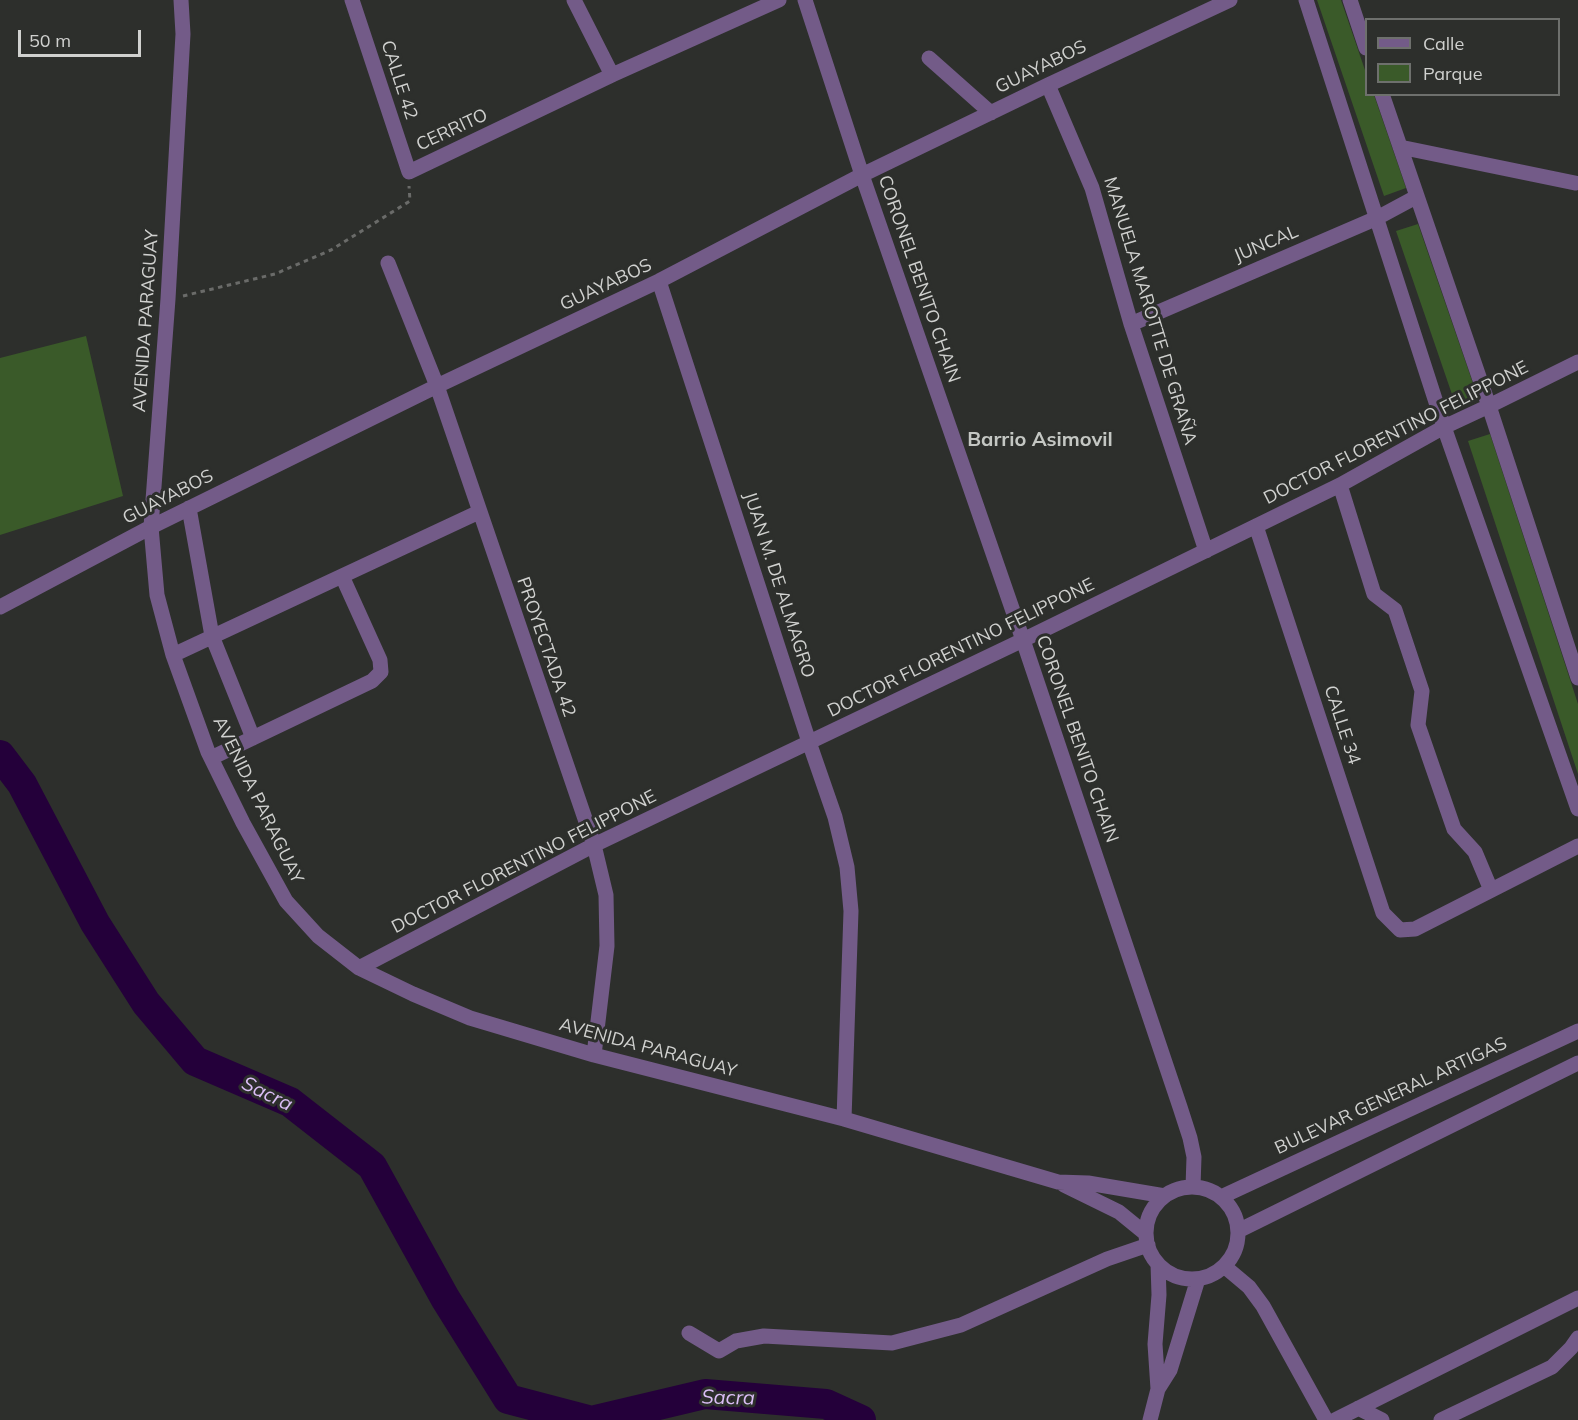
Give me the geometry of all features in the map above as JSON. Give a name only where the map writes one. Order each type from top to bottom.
[{"type":"street","name":"AVENIDA PARAGUAY","points":[[182,0],[183,34],[168,299],[151,527],[157,595],[173,655],[211,758],[243,823],[286,901],[318,936],[359,968],[470,1018],[594,1055],[844,1119],[1058,1182],[1088,1183],[1165,1196]]},
{"type":"street","name":"CALLE 42","points":[[352,0],[409,172]]},
{"type":"street","points":[[574,0],[612,75]]},
{"type":"street","name":"CERRITO","points":[[409,172],[612,75],[779,0]]},
{"type":"street","name":"CORONEL BENITO CHAIN","points":[[805,0],[862,175],[1023,640],[1186,1128],[1194,1157],[1193,1187]]},
{"type":"street","name":"GUAYABOS","points":[[0,607],[151,527],[437,386],[659,281],[862,175],[1230,0]]},
{"type":"street","points":[[1306,0],[1444,427],[1578,809]]},
{"type":"street","points":[[1350,0],[1365,45]]},
{"type":"street","points":[[929,58],[992,112]]},
{"type":"street","name":"MANUELA MAROTTE DE GRAÑA","points":[[1048,85],[1092,188],[1131,324],[1206,551]]},
{"type":"street","points":[[1383,96],[1489,406],[1578,678]]},
{"type":"street","points":[[1400,147],[1575,183]]},
{"type":"street","name":"JUNCAL","points":[[1131,324],[1377,218],[1416,197]]},
{"type":"street","name":"PROYECTADA 42","points":[[388,263],[437,386],[594,845],[606,895],[607,946],[594,1055]]},
{"type":"street","name":"JUAN M. DE ALMAGRO","points":[[659,281],[837,827],[847,867],[851,911],[844,1119]]},
{"type":"street","name":"DOCTOR FLORENTINO FELIPPONE","points":[[359,968],[594,845],[1206,551],[1340,485],[1444,427],[1578,362]]},
{"type":"street","points":[[1340,485],[1374,594],[1395,610],[1422,691],[1418,725],[1454,829],[1475,852],[1491,890],[1578,846]]},
{"type":"street","points":[[189,508],[212,636],[253,738]]},
{"type":"street","points":[[173,655],[479,512]]},
{"type":"street","name":"CALLE 34","points":[[1256,526],[1383,913],[1400,930],[1415,929],[1491,890]]},
{"type":"street","points":[[211,758],[372,681],[381,672],[380,660],[342,576]]},
{"type":"street","name":"BULEVAR GENERAL ARTIGAS","points":[[1221,1197],[1578,1031]]},
{"type":"street","points":[[1238,1231],[1578,1063]]},
{"type":"street","points":[[1058,1182],[1119,1212],[1147,1239]]},
{"type":"street","points":[[1184,1187],[1193,1187],[1203,1188],[1221,1197],[1233,1212],[1238,1231],[1235,1250],[1224,1266],[1208,1276],[1187,1279],[1176,1276],[1158,1264],[1152,1255],[1147,1239],[1147,1223],[1157,1203],[1165,1196],[1184,1187]]},
{"type":"street","points":[[689,1333],[719,1351],[736,1341],[764,1336],[892,1343],[961,1325],[1147,1239]]},
{"type":"street","points":[[1158,1264],[1159,1295],[1155,1344],[1158,1389]]},
{"type":"street","points":[[1224,1266],[1249,1287],[1263,1306],[1326,1420]]},
{"type":"street","points":[[1150,1420],[1158,1389],[1170,1370],[1198,1279]]},
{"type":"street","points":[[1335,1420],[1578,1298]]},
{"type":"street","points":[[1441,1420],[1551,1367],[1578,1338]]},
{"type":"street","points":[[1358,1408],[1382,1420]]},
{"type":"path","name":"CERRITO","points":[[168,299],[275,274],[331,250],[410,201],[409,172]]},
{"type":"green space","points":[[1317,0],[1341,0],[1365,70],[1365,96],[1374,96],[1406,188],[1384,196]]},
{"type":"green space","points":[[1418,224],[1478,398],[1456,406],[1396,231]]},
{"type":"green space","points":[[86,336],[123,496],[0,535],[0,358]]},
{"type":"green space","points":[[1490,434],[1578,704],[1578,774],[1468,441]]},
{"type":"waterway","name":"Sacra","points":[[0,755],[22,784],[95,923],[146,1003],[195,1061],[290,1102],[372,1166],[445,1298],[508,1399],[588,1420]]},
{"type":"waterway","name":"Sacra","points":[[595,1420],[705,1394],[826,1404],[861,1420]]},
{"type":"district","name":"Barrio Asimovil","points":[[1040,440]]}]
